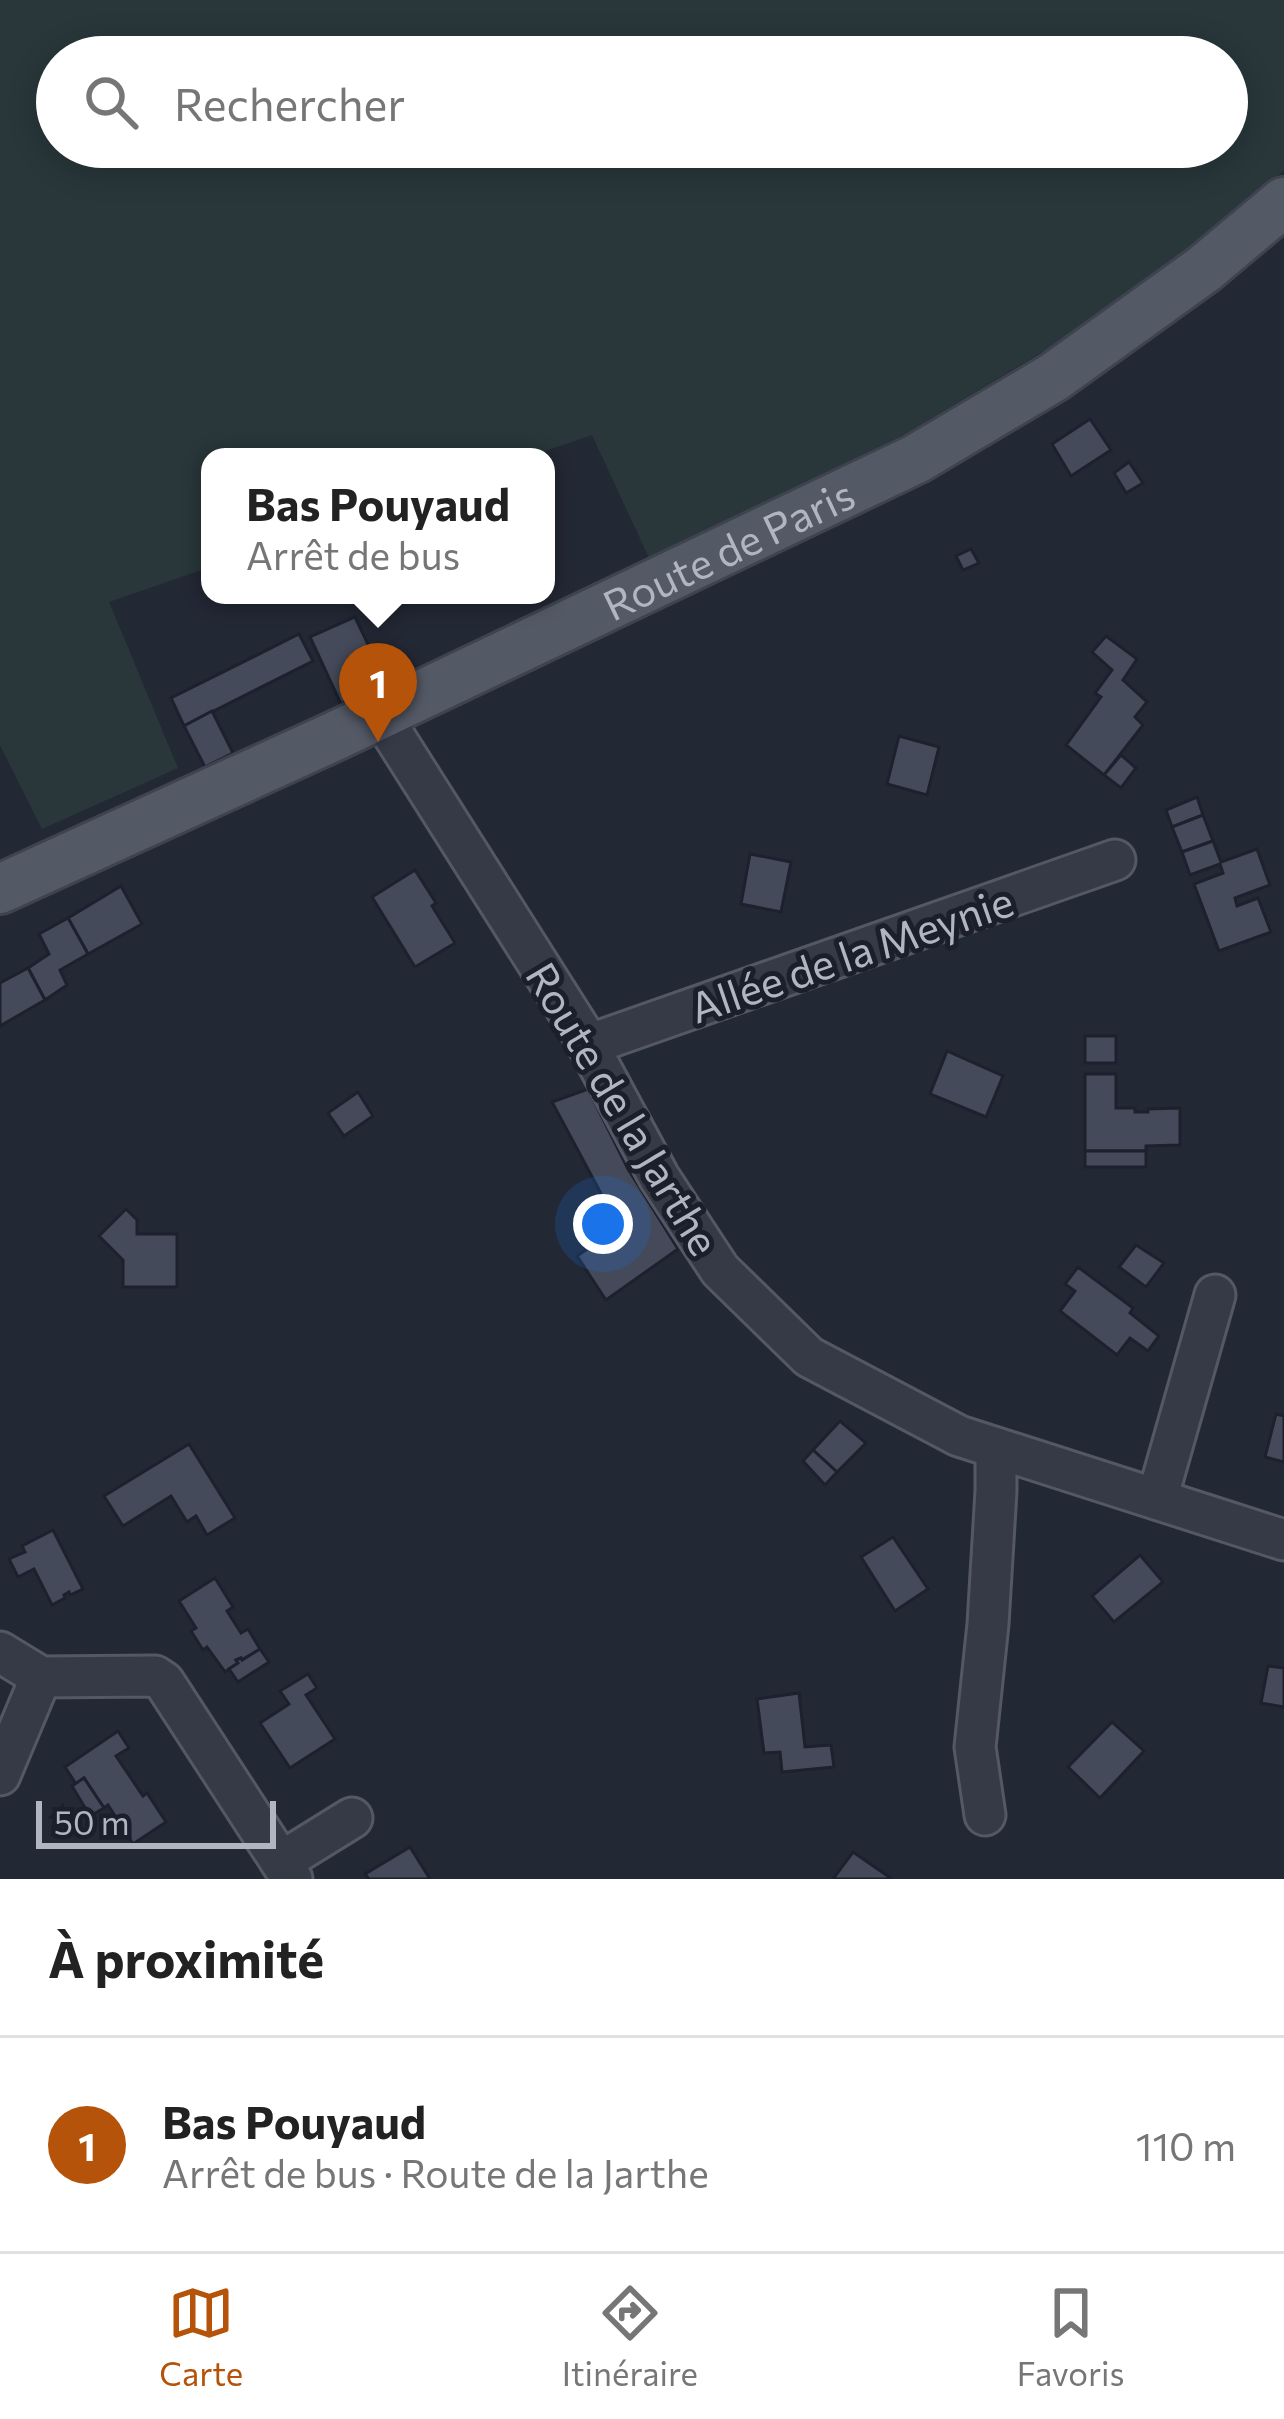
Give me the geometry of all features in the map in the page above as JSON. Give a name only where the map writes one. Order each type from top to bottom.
[{"type":"main road","name":"Route de Paris","points":[[0,889],[380,715],[916,458],[1054,377],[1204,269],[1284,202]]},
{"type":"street","name":"Route de la Jarthe","points":[[380,715],[588,1045],[658,1178],[720,1270],[808,1357],[959,1436],[1284,1540]]},
{"type":"street","name":"Allée de la Meynie","points":[[588,1045],[1115,860]]},
{"type":"street","points":[[1157,1499],[1215,1295]]},
{"type":"street","points":[[985,1815],[975,1747],[988,1624],[996,1448]]},
{"type":"street","points":[[0,1652],[41,1677],[154,1676],[164,1682],[286,1870],[352,1819]]},
{"type":"street","points":[[0,1774],[41,1677]]},
{"type":"shaded area","points":[[0,0],[1284,0],[1284,170],[1202,241],[1090,323],[907,433],[650,560],[592,435],[554,448],[201,448],[201,570],[109,602],[178,768],[42,829],[0,745]]},
{"type":"building","points":[[1090,419],[1111,450],[1071,476],[1052,444]]},
{"type":"building","points":[[1129,462],[1143,483],[1126,493],[1114,473]]},
{"type":"building","points":[[971,549],[979,563],[963,570],[956,556]]},
{"type":"building","points":[[355,617],[386,682],[341,704],[310,637]]},
{"type":"building","points":[[299,634],[313,661],[184,726],[171,698]]},
{"type":"building","points":[[1106,636],[1137,659],[1123,680],[1147,702],[1135,717],[1143,725],[1104,775],[1066,745],[1101,697],[1095,693],[1112,670],[1092,652]]},
{"type":"building","points":[[212,711],[233,753],[205,767],[184,726]]},
{"type":"building","points":[[899,736],[939,747],[927,795],[887,784]]},
{"type":"building","points":[[1121,755],[1136,768],[1121,788],[1104,775]]},
{"type":"building","points":[[1197,797],[1203,815],[1172,827],[1166,810]]},
{"type":"building","points":[[1203,815],[1213,841],[1182,852],[1172,827]]},
{"type":"building","points":[[1213,841],[1221,862],[1257,849],[1270,885],[1235,898],[1237,906],[1258,898],[1271,932],[1219,951],[1194,884],[1223,873],[1220,864],[1190,875],[1182,852]]},
{"type":"building","points":[[750,854],[791,862],[781,912],[741,904]]},
{"type":"building","points":[[415,870],[455,943],[415,967],[372,897]]},
{"type":"building","points":[[121,886],[142,924],[88,954],[68,918]]},
{"type":"building","points":[[68,918],[88,954],[60,970],[67,985],[45,1000],[28,968],[49,954],[39,934]]},
{"type":"building","points":[[28,968],[45,1000],[0,1026],[0,983]]},
{"type":"building","points":[[1085,1036],[1116,1036],[1116,1063],[1085,1063]]},
{"type":"building","points":[[947,1051],[1003,1076],[986,1117],[930,1094]]},
{"type":"building","points":[[1085,1074],[1116,1074],[1116,1108],[1148,1112],[1180,1108],[1180,1145],[1146,1146],[1146,1151],[1085,1151]]},
{"type":"building","points":[[588,1089],[628,1169],[678,1249],[606,1300],[577,1256],[619,1227],[552,1102]]},
{"type":"building","points":[[358,1092],[373,1116],[344,1136],[328,1113]]},
{"type":"building","points":[[1085,1151],[1146,1151],[1146,1167],[1085,1167]]},
{"type":"building","points":[[126,1209],[137,1220],[137,1234],[177,1234],[177,1287],[123,1287],[123,1260],[99,1236]]},
{"type":"building","points":[[1136,1245],[1164,1263],[1146,1287],[1119,1267]]},
{"type":"building","points":[[1078,1267],[1133,1308],[1130,1313],[1159,1336],[1148,1351],[1130,1338],[1117,1355],[1060,1311],[1075,1291],[1065,1284]]},
{"type":"building","points":[[1276,1414],[1284,1416],[1284,1462],[1265,1457]]},
{"type":"building","points":[[840,1421],[866,1443],[837,1472],[813,1450]]},
{"type":"building","points":[[189,1444],[235,1518],[207,1535],[196,1516],[187,1522],[171,1496],[123,1526],[104,1496]]},
{"type":"building","points":[[813,1450],[837,1472],[825,1485],[803,1461]]},
{"type":"building","points":[[53,1530],[83,1589],[69,1592],[52,1605],[34,1569],[18,1577],[9,1559],[25,1552],[22,1546]]},
{"type":"building","points":[[893,1537],[928,1589],[895,1611],[861,1557]]},
{"type":"building","points":[[1140,1555],[1163,1582],[1114,1622],[1092,1596]]},
{"type":"building","points":[[215,1578],[233,1607],[227,1611],[241,1633],[248,1629],[260,1649],[236,1660],[225,1672],[207,1647],[203,1650],[179,1601]]},
{"type":"building","points":[[260,1649],[269,1662],[238,1682],[229,1669],[236,1660]]},
{"type":"building","points":[[1268,1666],[1284,1668],[1284,1707],[1261,1703]]},
{"type":"building","points":[[308,1674],[317,1688],[306,1695],[335,1739],[290,1768],[260,1723],[289,1704],[280,1691]]},
{"type":"building","points":[[799,1693],[805,1747],[831,1745],[834,1767],[782,1772],[780,1752],[764,1753],[757,1699]]},
{"type":"building","points":[[1112,1722],[1144,1751],[1100,1798],[1068,1767]]},
{"type":"building","points":[[118,1731],[129,1748],[116,1756],[166,1822],[133,1844],[108,1805],[104,1808],[84,1778],[76,1784],[65,1767]]},
{"type":"building","points":[[84,1778],[104,1808],[90,1816],[72,1786]]},
{"type":"building","points":[[410,1847],[430,1879],[369,1879],[365,1874]]},
{"type":"building","points":[[853,1852],[892,1879],[833,1879]]},
{"type":"place","name":"Bas Pouyaud","points":[[378,742]]}]
